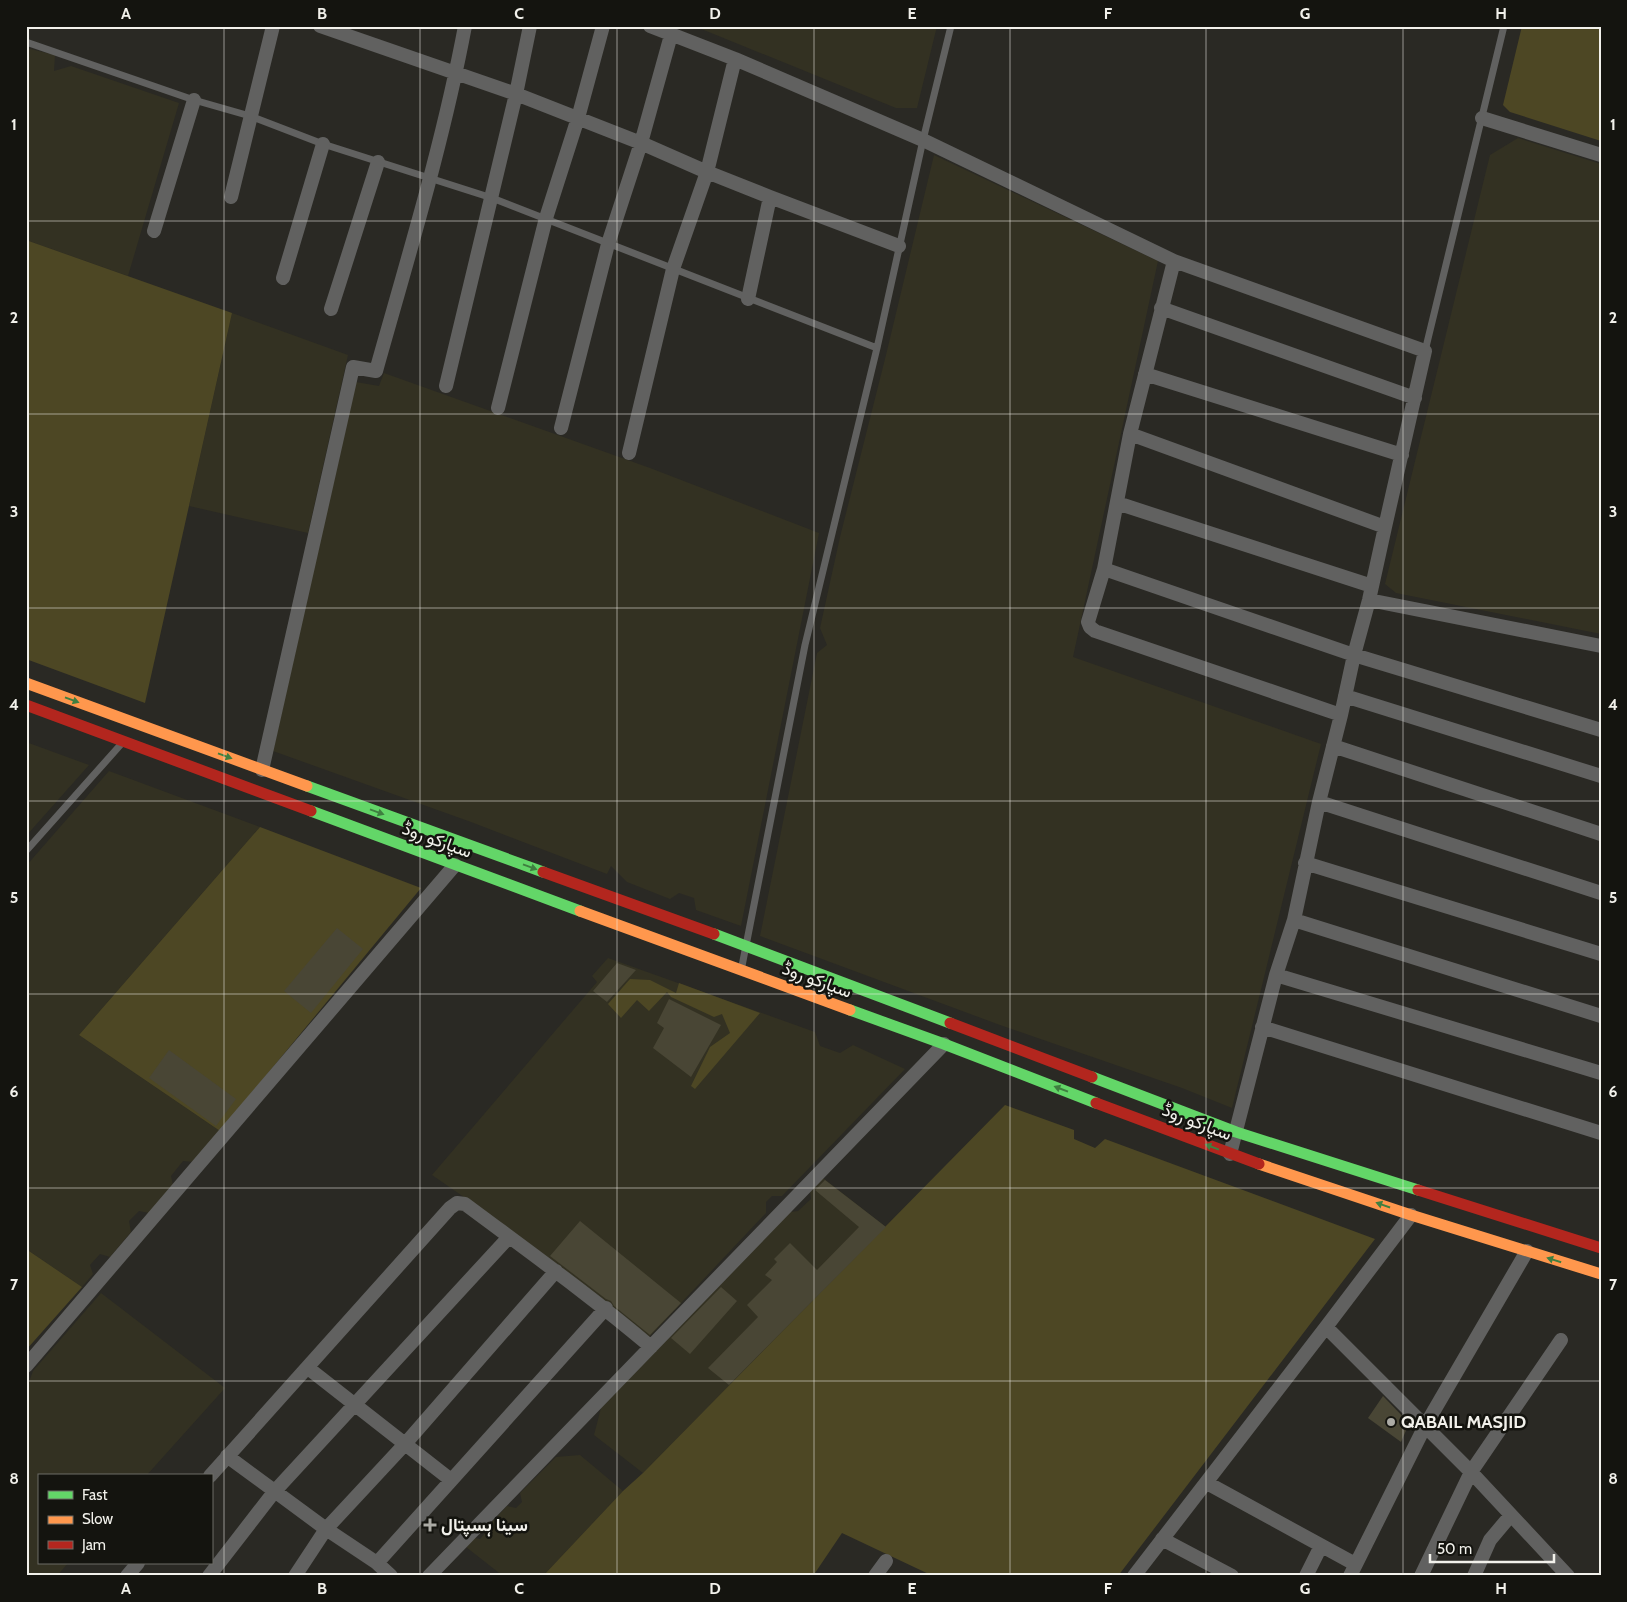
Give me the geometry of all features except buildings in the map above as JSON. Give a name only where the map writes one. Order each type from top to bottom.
[{"type":"street","points":[[231,197],[273,26]]},
{"type":"street","points":[[320,26],[516,94],[641,143],[707,172],[899,246]]},
{"type":"street","points":[[262,770],[353,366],[376,371],[430,178],[466,26]]},
{"type":"street","points":[[446,386],[492,198],[530,26]]},
{"type":"street","points":[[498,408],[546,218],[578,118],[603,26]]},
{"type":"street","points":[[650,26],[736,59],[923,140],[1174,261],[1425,351],[1384,527],[1371,593],[1354,655],[1319,802],[1294,920],[1276,975],[1230,1154]]},
{"type":"street","points":[[561,428],[608,244],[641,143],[671,35]]},
{"type":"street","points":[[629,454],[673,269],[707,172],[736,59]]},
{"type":"street","points":[[154,231],[194,100]]},
{"type":"street","points":[[1482,118],[1601,155]]},
{"type":"street","points":[[283,278],[323,144]]},
{"type":"street","points":[[332,309],[378,162]]},
{"type":"street","points":[[748,299],[770,197]]},
{"type":"street","points":[[1174,261],[1130,434],[1104,569],[1088,622],[1094,632],[1341,715]]},
{"type":"street","points":[[1161,308],[1414,398]]},
{"type":"street","points":[[1145,374],[1402,455]]},
{"type":"street","points":[[1130,434],[1384,527]]},
{"type":"street","points":[[1117,503],[1371,593],[1601,646]]},
{"type":"street","points":[[1104,569],[1354,655],[1601,730]]},
{"type":"street","name":"سپارکو روڈ","points":[[26,683],[747,946],[1236,1132],[1601,1248]]},
{"type":"street","points":[[1345,696],[1601,776]]},
{"type":"street","name":"سپارکو روڈ","points":[[26,706],[741,971],[944,1044],[1230,1154],[1411,1215],[1601,1274]]},
{"type":"street","points":[[1333,746],[1601,834]]},
{"type":"street","points":[[1319,802],[1601,893]]},
{"type":"street","points":[[1305,863],[1601,954]]},
{"type":"street","points":[[26,1366],[455,865]]},
{"type":"street","points":[[1294,920],[1601,1016]]},
{"type":"street","points":[[1276,975],[1601,1073]]},
{"type":"street","points":[[1262,1027],[1601,1133]]},
{"type":"street","points":[[429,1576],[944,1044]]},
{"type":"street","points":[[212,1474],[450,1208],[457,1203],[465,1204],[606,1308],[651,1347]]},
{"type":"street","points":[[1134,1576],[1411,1215]]},
{"type":"street","points":[[208,1576],[274,1492],[509,1237]]},
{"type":"street","points":[[1207,1483],[1321,1546],[1353,1570],[1425,1426],[1527,1251]]},
{"type":"street","points":[[294,1576],[326,1529],[405,1444],[556,1271]]},
{"type":"street","points":[[377,1564],[450,1480],[606,1308]]},
{"type":"street","points":[[1326,1327],[1471,1472],[1568,1576]]},
{"type":"street","points":[[1421,1576],[1471,1472],[1561,1340]]},
{"type":"street","points":[[308,1368],[450,1480]]},
{"type":"street","points":[[227,1456],[391,1576]]},
{"type":"street","points":[[1474,1576],[1490,1540],[1511,1515]]},
{"type":"street","points":[[1162,1539],[1232,1576]]},
{"type":"street","points":[[1306,1576],[1321,1546]]},
{"type":"street","points":[[875,1576],[886,1561]]},
{"type":"street","points":[[127,1576],[137,1564]]},
{"type":"lane","points":[[741,971],[805,645],[877,348],[923,140],[951,26]]},
{"type":"lane","points":[[1425,351],[1504,26]]},
{"type":"lane","points":[[26,42],[194,100],[250,116],[323,144],[492,198],[877,348]]},
{"type":"lane","points":[[26,851],[123,742]]},
{"type":"shaded area","points":[[694,26],[937,26],[917,108],[896,108]]},
{"type":"shaded area","points":[[1522,26],[1601,26],[1601,141],[1510,112],[1503,105]]},
{"type":"shaded area","points":[[26,48],[55,55],[54,71],[71,66],[179,103],[128,276],[26,240]]},
{"type":"shaded area","points":[[1518,138],[1601,164],[1601,634],[1396,593],[1385,584],[1490,155]]},
{"type":"shaded area","points":[[934,155],[1158,261],[1073,657],[1321,744],[1232,1108],[1182,1088],[1000,1025],[760,936],[817,653],[827,645],[820,628],[840,537]]},
{"type":"shaded area","points":[[26,240],[232,313],[145,703],[26,659]]},
{"type":"shaded area","points":[[232,313],[348,355],[308,533],[189,506]]},
{"type":"shaded area","points":[[384,373],[650,468],[819,533],[741,926],[696,910],[694,898],[679,893],[670,899],[627,882],[611,866],[607,874],[471,822],[273,751],[356,382],[379,386]]},
{"type":"shaded area","points":[[26,742],[89,765],[26,836]]},
{"type":"shaded area","points":[[109,771],[260,827],[79,1035],[220,1131],[194,1162],[183,1161],[171,1176],[173,1185],[149,1213],[139,1211],[129,1221],[131,1232],[110,1257],[100,1254],[90,1265],[93,1274],[82,1287],[26,1249],[26,866]]},
{"type":"shaded area","points":[[260,827],[421,888],[220,1131],[79,1035]]},
{"type":"shaded area","points":[[608,958],[815,1032],[820,1046],[840,1053],[853,1045],[905,1069],[782,1196],[772,1196],[766,1202],[766,1213],[649,1337],[503,1224],[432,1175],[597,982],[592,976]]},
{"type":"shaded area","points":[[630,979],[650,980],[676,993],[679,983],[760,1013],[695,1089],[691,1086],[710,1047],[730,1033],[722,1014],[714,1017],[671,997],[667,992],[649,1011],[637,1000],[621,1018],[608,1004]]},
{"type":"shaded area","points":[[1005,1105],[1074,1130],[1074,1139],[1095,1148],[1105,1139],[1375,1239],[1118,1576],[933,1576],[842,1533],[813,1576],[543,1576],[623,1491],[643,1473]]},
{"type":"shaded area","points":[[823,1178],[886,1227],[643,1473],[594,1435],[601,1408],[790,1212],[798,1211],[811,1199],[810,1191]]},
{"type":"shaded area","points":[[26,1249],[82,1287],[26,1350]]},
{"type":"shaded area","points":[[101,1293],[225,1388],[148,1474],[38,1474],[38,1564],[67,1564],[57,1576],[26,1576],[26,1390],[33,1371]]},
{"type":"shaded area","points":[[580,1455],[623,1491],[543,1576],[503,1576],[466,1547],[475,1538],[480,1539],[487,1531],[486,1528],[507,1506],[516,1508],[522,1502],[520,1493],[556,1457]]},
{"type":"traffic: fast","points":[[307,786],[543,872]]},
{"type":"traffic: fast","points":[[311,811],[580,911]]},
{"type":"traffic: fast","points":[[714,934],[950,1023]]},
{"type":"traffic: fast","points":[[850,1010],[1096,1103]]},
{"type":"traffic: fast","points":[[1092,1077],[1236,1132],[1418,1190]]},
{"type":"traffic: slow","points":[[26,683],[307,786]]},
{"type":"traffic: slow","points":[[580,911],[850,1010]]},
{"type":"traffic: slow","points":[[1259,1164],[1411,1215],[1601,1274]]},
{"type":"traffic: jam","points":[[26,705],[311,811]]},
{"type":"traffic: jam","points":[[543,872],[714,934]]},
{"type":"traffic: jam","points":[[950,1023],[1092,1077]]},
{"type":"traffic: jam","points":[[1096,1103],[1259,1164]]},
{"type":"traffic: jam","points":[[1418,1190],[1601,1248]]},
{"type":"place","name":"QABAIL MASJID","points":[[1391,1422]]},
{"type":"place","name":"سینا ہسپتال","points":[[430,1525]]}]
